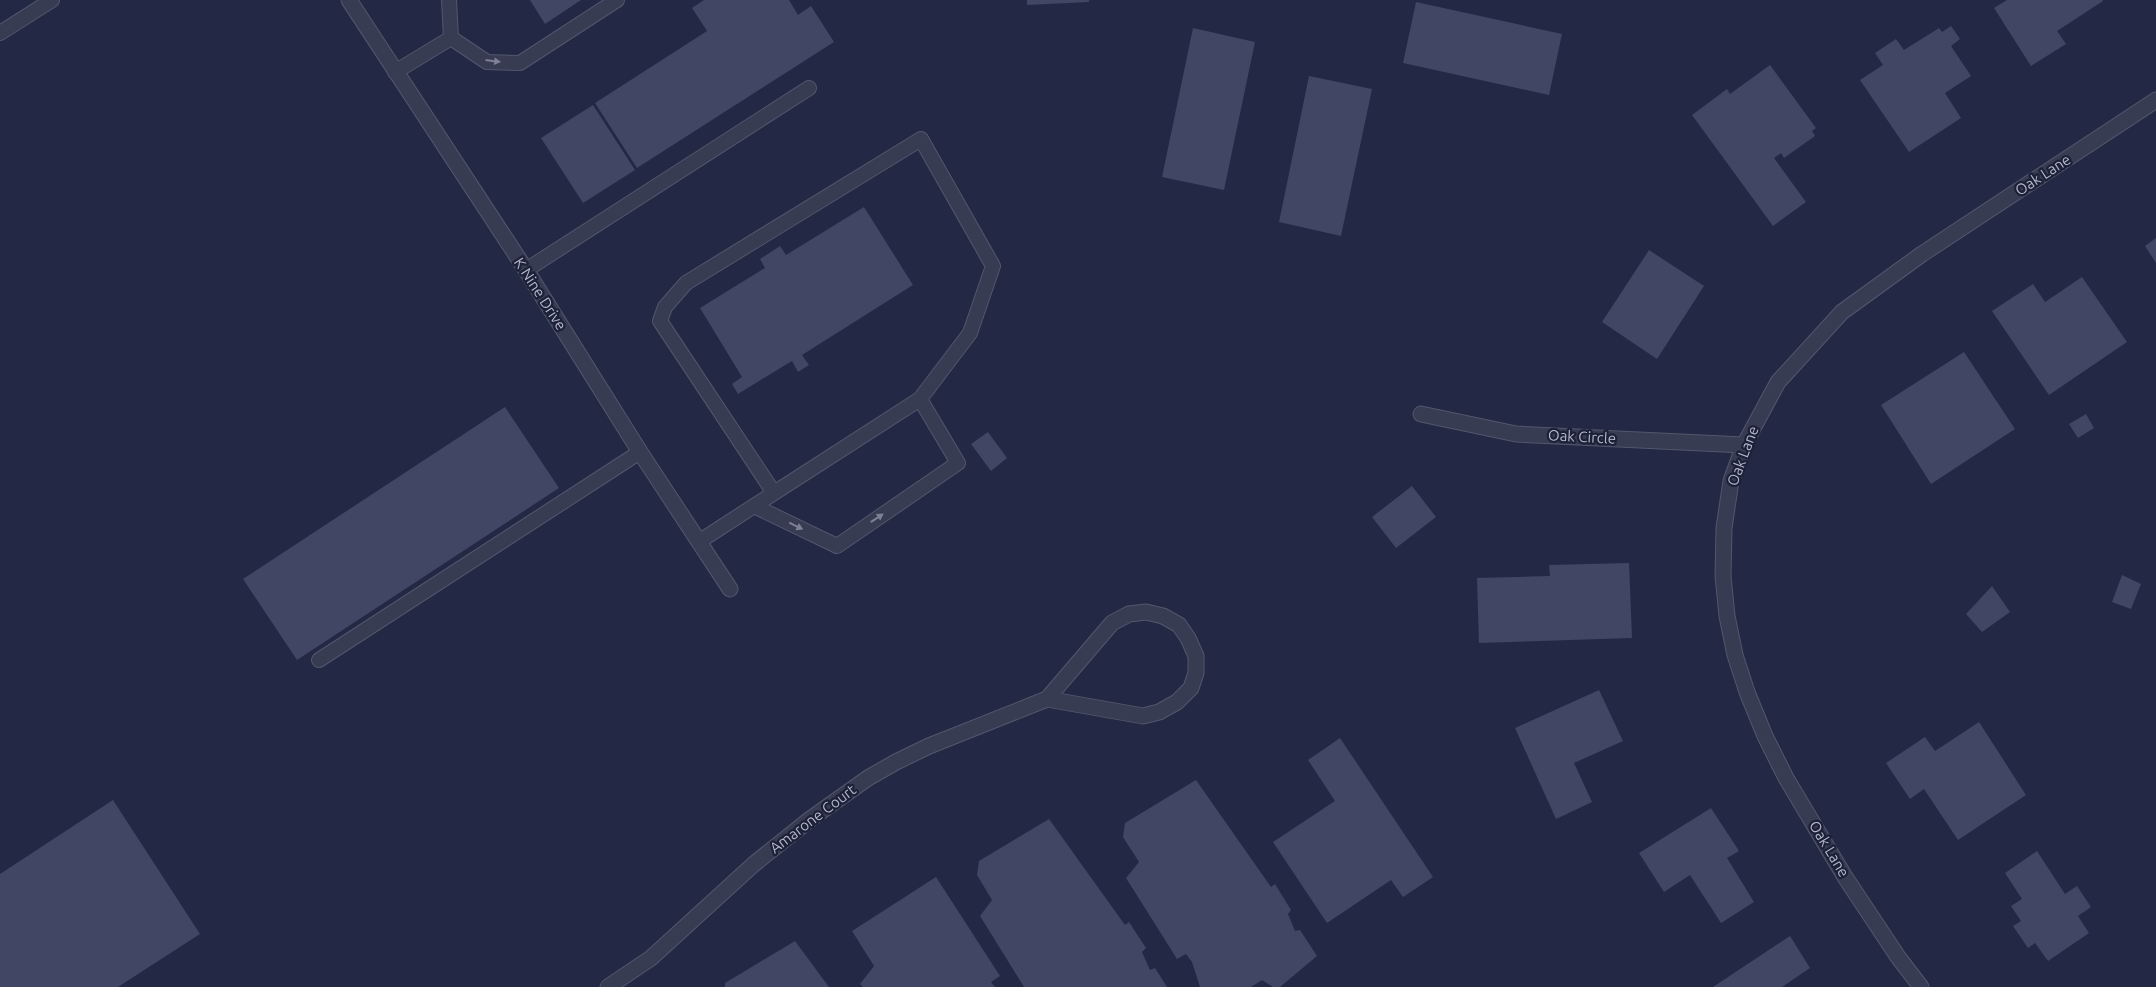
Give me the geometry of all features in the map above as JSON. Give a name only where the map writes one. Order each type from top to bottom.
[{"type":"street","name":"K Nine Drive","points":[[349,0],[526,270],[640,452],[730,589]]},
{"type":"street","name":"Oak Lane","points":[[1921,987],[1898,957],[1845,876],[1786,778],[1765,736],[1738,664],[1728,616],[1724,576],[1724,528],[1731,481],[1744,445],[1778,382],[1842,312],[1922,254],[2156,100]]},
{"type":"street","name":"Oak Circle","points":[[1421,414],[1516,434],[1744,445]]},
{"type":"street","name":"Amarone Court","points":[[608,987],[651,958],[754,864],[809,820],[868,778],[929,746],[1047,699],[1112,623],[1129,614],[1146,612],[1163,616],[1179,625],[1188,638],[1196,656],[1196,673],[1191,688],[1177,702],[1160,712],[1143,716],[1047,699]]},
{"type":"lane","points":[[0,34],[52,0]]},
{"type":"lane","points":[[449,0],[451,38]]},
{"type":"lane","points":[[451,38],[487,62],[520,63],[617,0]]},
{"type":"lane","points":[[395,72],[451,38]]},
{"type":"lane","points":[[526,270],[809,88]]},
{"type":"lane","points":[[700,541],[920,400],[970,333],[994,266],[921,139],[686,284],[666,307],[660,321],[774,493]]},
{"type":"lane","points":[[754,506],[837,546],[958,463],[920,400]]},
{"type":"lane","points":[[319,660],[640,452]]},
{"type":"building","points":[[530,0],[581,0],[545,24]]},
{"type":"building","points":[[704,0],[789,0],[798,15],[811,6],[834,42],[637,168],[595,103],[707,31],[692,8]]},
{"type":"building","points":[[1027,0],[1089,0],[1089,2],[1027,5]]},
{"type":"building","points":[[2007,0],[2103,1],[2057,31],[2066,44],[2031,66],[1994,8]]},
{"type":"building","points":[[1416,2],[1562,34],[1549,95],[1403,63]]},
{"type":"building","points":[[1951,26],[1960,39],[1951,46],[1971,76],[1945,93],[1961,118],[1909,152],[1860,80],[1883,65],[1875,53],[1896,39],[1904,50],[1939,28],[1942,32]]},
{"type":"building","points":[[1193,28],[1255,42],[1224,190],[1162,177]]},
{"type":"building","points":[[1770,65],[1816,128],[1812,131],[1815,136],[1784,158],[1781,153],[1774,158],[1806,202],[1773,226],[1692,115],[1727,89],[1730,94]]},
{"type":"building","points":[[1309,76],[1372,89],[1341,236],[1279,222]]},
{"type":"building","points":[[593,105],[635,170],[583,203],[541,138]]},
{"type":"building","points":[[864,207],[913,285],[802,355],[809,365],[798,372],[792,361],[738,394],[732,384],[742,377],[700,308],[765,268],[760,259],[780,246],[786,255]]},
{"type":"building","points":[[2156,238],[2156,263],[2145,246]]},
{"type":"building","points":[[1649,250],[1704,286],[1657,359],[1602,322]]},
{"type":"building","points":[[2082,277],[2127,342],[2049,395],[1992,311],[2033,284],[2045,302]]},
{"type":"building","points":[[1964,352],[2015,429],[1931,484],[1881,405]]},
{"type":"building","points":[[505,407],[559,488],[297,660],[243,579]]},
{"type":"building","points":[[2086,414],[2094,428],[2078,438],[2069,424]]},
{"type":"building","points":[[988,432],[1007,458],[991,471],[971,444]]},
{"type":"building","points":[[1412,486],[1436,517],[1396,548],[1372,517]]},
{"type":"building","points":[[1629,563],[1632,638],[1479,643],[1477,578],[1550,576],[1549,565]]},
{"type":"building","points":[[2122,575],[2141,584],[2131,609],[2112,602]]},
{"type":"building","points":[[1992,586],[2010,612],[1982,632],[1966,614]]},
{"type":"building","points":[[1599,690],[1623,741],[1574,763],[1592,802],[1556,819],[1515,728]]},
{"type":"building","points":[[1979,722],[2026,795],[1958,840],[1924,789],[1910,799],[1886,763],[1925,737],[1935,751]]},
{"type":"building","points":[[1340,738],[1433,877],[1403,897],[1391,880],[1327,923],[1273,842],[1335,801],[1308,760]]},
{"type":"building","points":[[1196,780],[1271,887],[1275,884],[1291,910],[1288,914],[1295,931],[1300,930],[1317,956],[1280,987],[1273,987],[1262,980],[1251,987],[1200,987],[1192,962],[1186,954],[1177,959],[1126,878],[1139,862],[1123,837],[1125,823]]},
{"type":"building","points":[[113,800],[200,934],[118,987],[0,987],[0,874]]},
{"type":"building","points":[[1711,808],[1739,851],[1727,858],[1754,902],[1721,923],[1690,875],[1664,892],[1639,853]]},
{"type":"building","points":[[1049,819],[1125,925],[1129,922],[1146,948],[1142,952],[1150,970],[1155,968],[1167,987],[1024,987],[980,916],[992,900],[977,875],[979,861]]},
{"type":"building","points":[[2037,851],[2065,894],[2077,886],[2091,907],[2078,916],[2089,933],[2048,961],[2035,943],[2028,948],[2013,926],[2021,921],[2011,906],[2022,899],[2005,873]]},
{"type":"building","points":[[936,877],[1000,976],[991,982],[995,987],[863,987],[860,984],[874,966],[852,931]]},
{"type":"building","points":[[1790,936],[1810,968],[1782,987],[1713,987]]},
{"type":"building","points":[[795,941],[829,987],[725,987],[725,983]]}]
